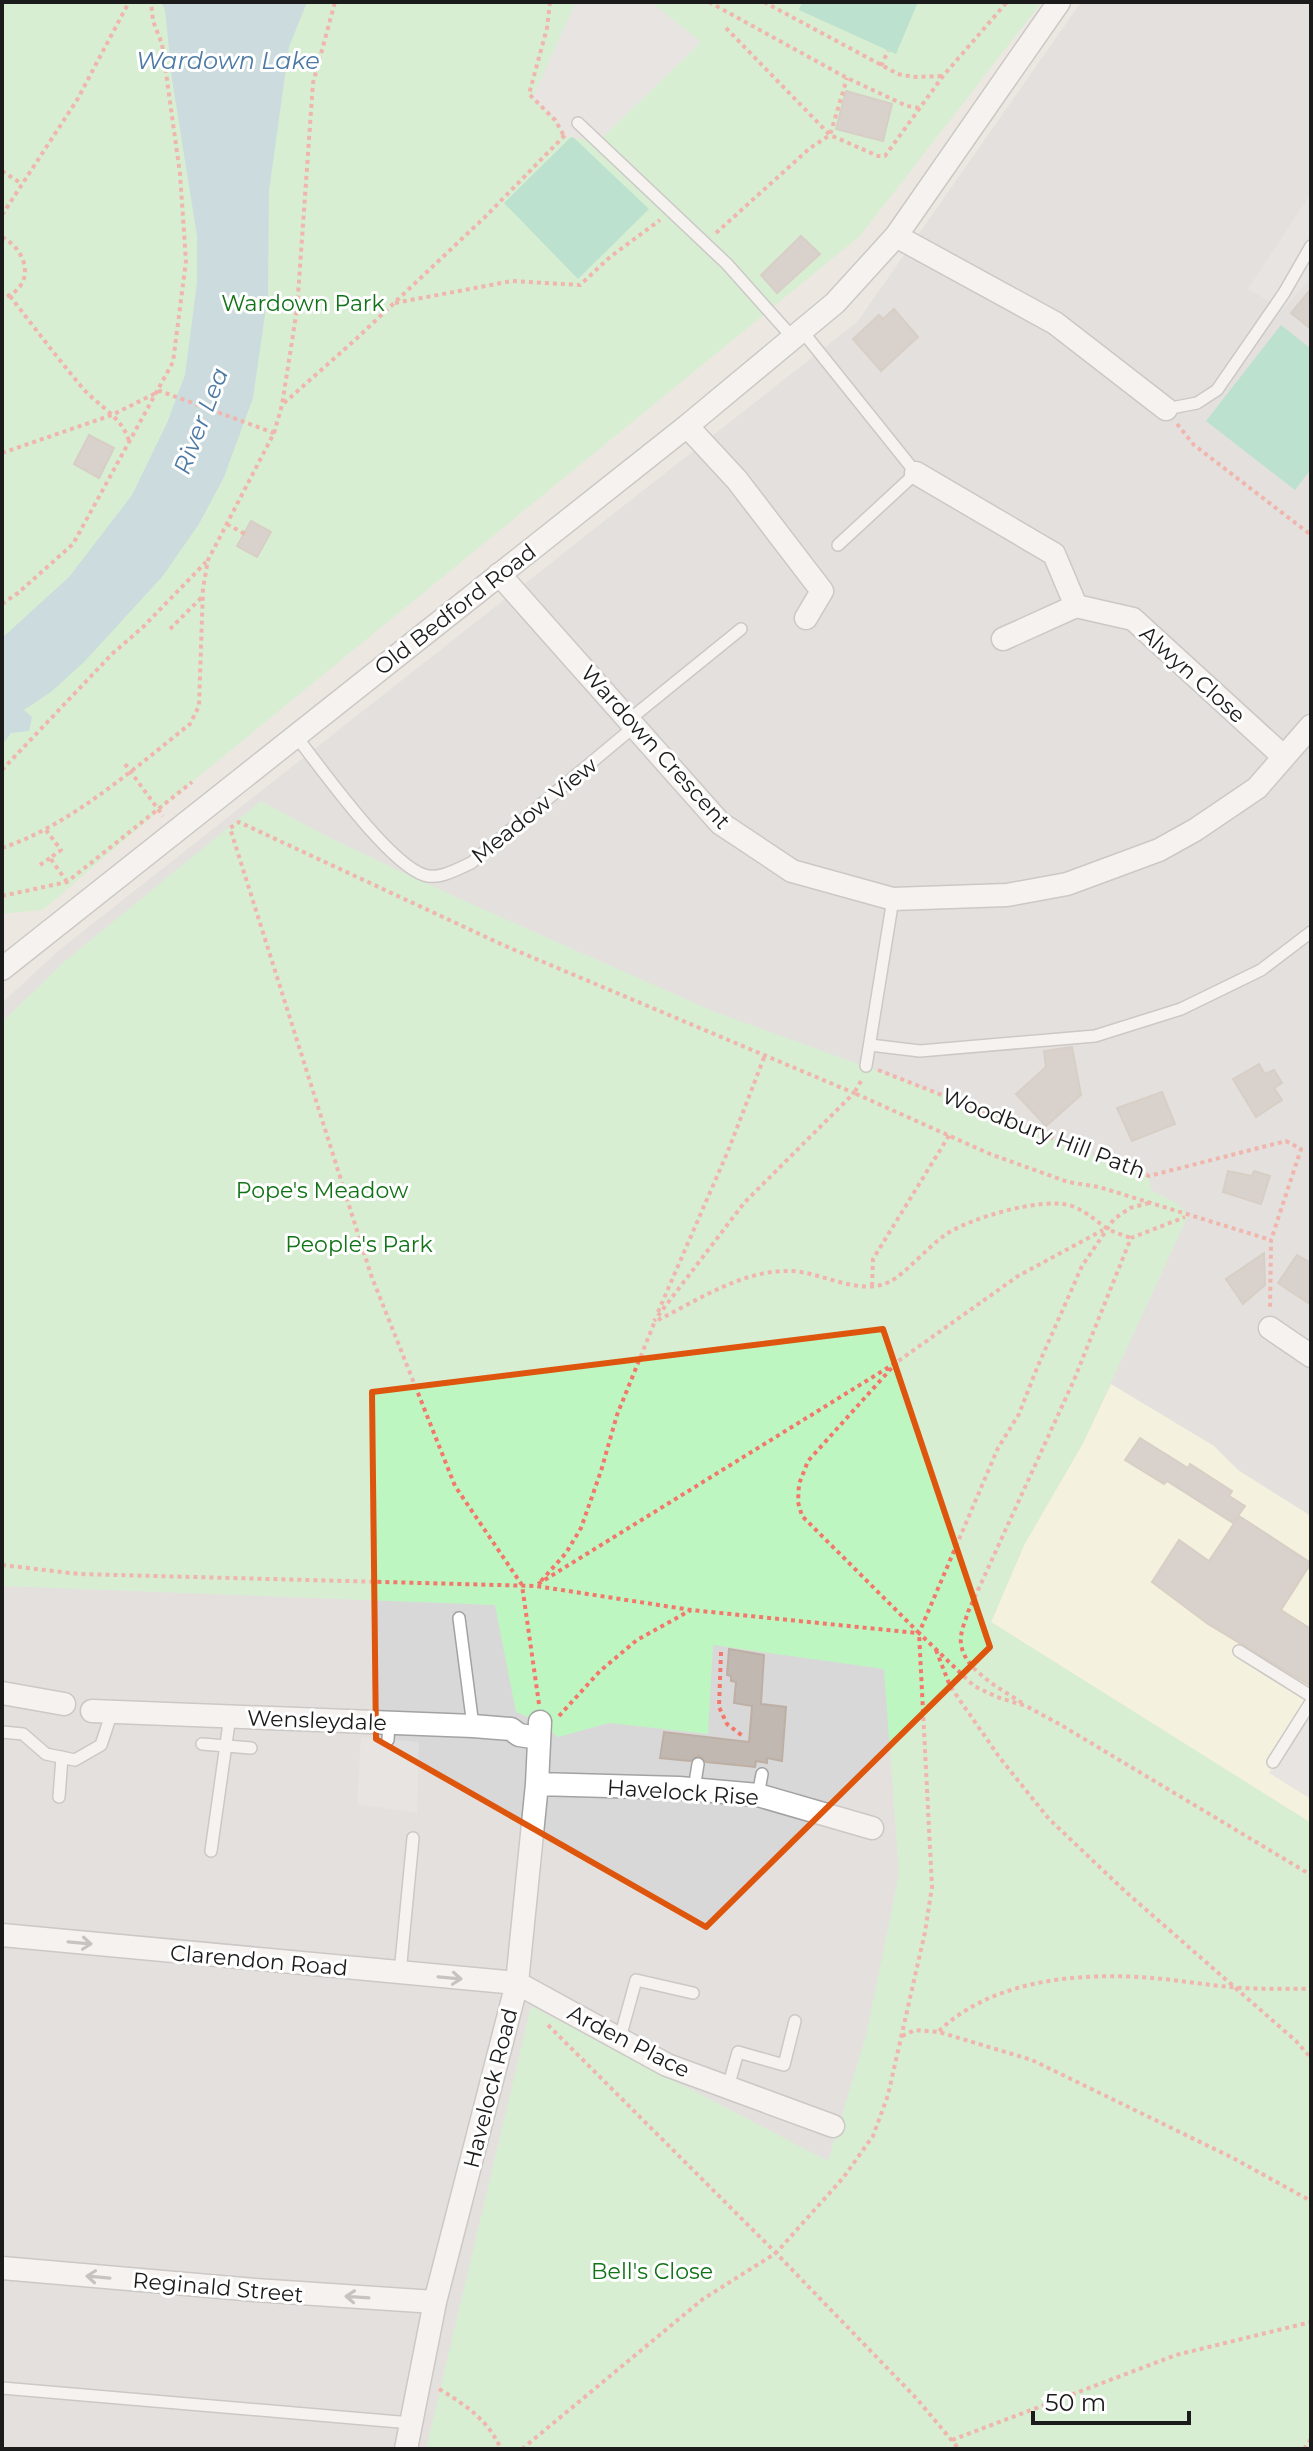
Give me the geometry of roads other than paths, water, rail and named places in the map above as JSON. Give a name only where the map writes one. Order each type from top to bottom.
[{"type":"street","name":"Old Bedford Road","points":[[2,969],[798,336],[845,293],[896,236],[1059,2]]},
{"type":"street","points":[[896,236],[1055,323],[1166,409]]},
{"type":"street","points":[[687,426],[737,480],[822,591],[806,618]]},
{"type":"street","points":[[916,473],[1054,554],[1076,606],[1003,639]]},
{"type":"street","name":"Wardown Crescent","points":[[499,574],[720,823],[792,871],[893,899],[1007,895],[1067,884],[1159,850],[1257,788],[1311,726]]},
{"type":"street","name":"Alwyn Close","points":[[1076,606],[1133,619],[1284,757]]},
{"type":"street","points":[[1270,1328],[1311,1356]]},
{"type":"street","points":[[2,1693],[64,1704]]},
{"type":"street","name":"Wensleydale","points":[[102,1711],[230,1716],[389,1731],[473,1726],[511,1729],[519,1735],[539,1730]]},
{"type":"street","name":"Havelock Road","points":[[406,2449],[435,2302],[517,1983],[537,1784],[539,1730]]},
{"type":"street","name":"Havelock Rise","points":[[537,1784],[650,1783],[694,1789],[760,1784],[872,1828]]},
{"type":"street","name":"Clarendon Road","points":[[2,1935],[517,1983]]},
{"type":"street","name":"Arden Place","points":[[517,1983],[667,2065],[833,2126]]},
{"type":"street","name":"Reginald Street","points":[[2,2268],[435,2302]]},
{"type":"lane","points":[[578,123],[706,242],[798,336],[916,473],[838,545]]},
{"type":"lane","points":[[1166,409],[1197,403],[1217,390],[1284,293],[1311,246]]},
{"type":"lane","points":[[633,722],[741,629]]},
{"type":"lane","name":"Meadow View","points":[[295,735],[376,836],[409,867],[427,877],[451,873],[471,863],[633,722]]},
{"type":"lane","points":[[866,1066],[893,899]]},
{"type":"lane","points":[[870,1045],[920,1051],[1095,1036],[1181,1009],[1261,970],[1311,932]]},
{"type":"lane","points":[[459,1618],[473,1726]]},
{"type":"lane","points":[[1239,1651],[1311,1696]]},
{"type":"lane","points":[[1273,1762],[1311,1702]]},
{"type":"lane","points":[[2,1732],[23,1734],[46,1754],[75,1760],[101,1745],[102,1711]]},
{"type":"lane","points":[[211,1851],[230,1716]]},
{"type":"lane","points":[[202,1744],[251,1748]]},
{"type":"lane","points":[[59,1797],[62,1757]]},
{"type":"lane","points":[[694,1789],[698,1764]]},
{"type":"lane","points":[[400,1973],[413,1838]]},
{"type":"lane","points":[[620,2038],[636,1980],[693,1993]]},
{"type":"lane","points":[[728,2087],[738,2052],[784,2065],[795,2021]]},
{"type":"lane","points":[[2,2388],[411,2423]]},
{"type":"water","name":"Wardown Lake","points":[[161,2],[307,2],[289,47],[269,191],[268,294],[253,398],[224,477],[199,524],[162,577],[84,662],[51,692],[24,710],[32,717],[29,731],[11,733],[2,745],[2,638],[69,577],[132,495],[167,423],[185,375],[197,283],[197,236],[172,79],[165,10]]},
{"type":"park label","name":"Wardown Park","points":[[303,303]]},
{"type":"park label","name":"Pope's Meadow","points":[[322,1190]]},
{"type":"park label","name":"People's Park","points":[[359,1244]]},
{"type":"park label","name":"Bell's Close","points":[[652,2271]]},
{"type":"water label","name":"River Lea","points":[[201,421]]}]
